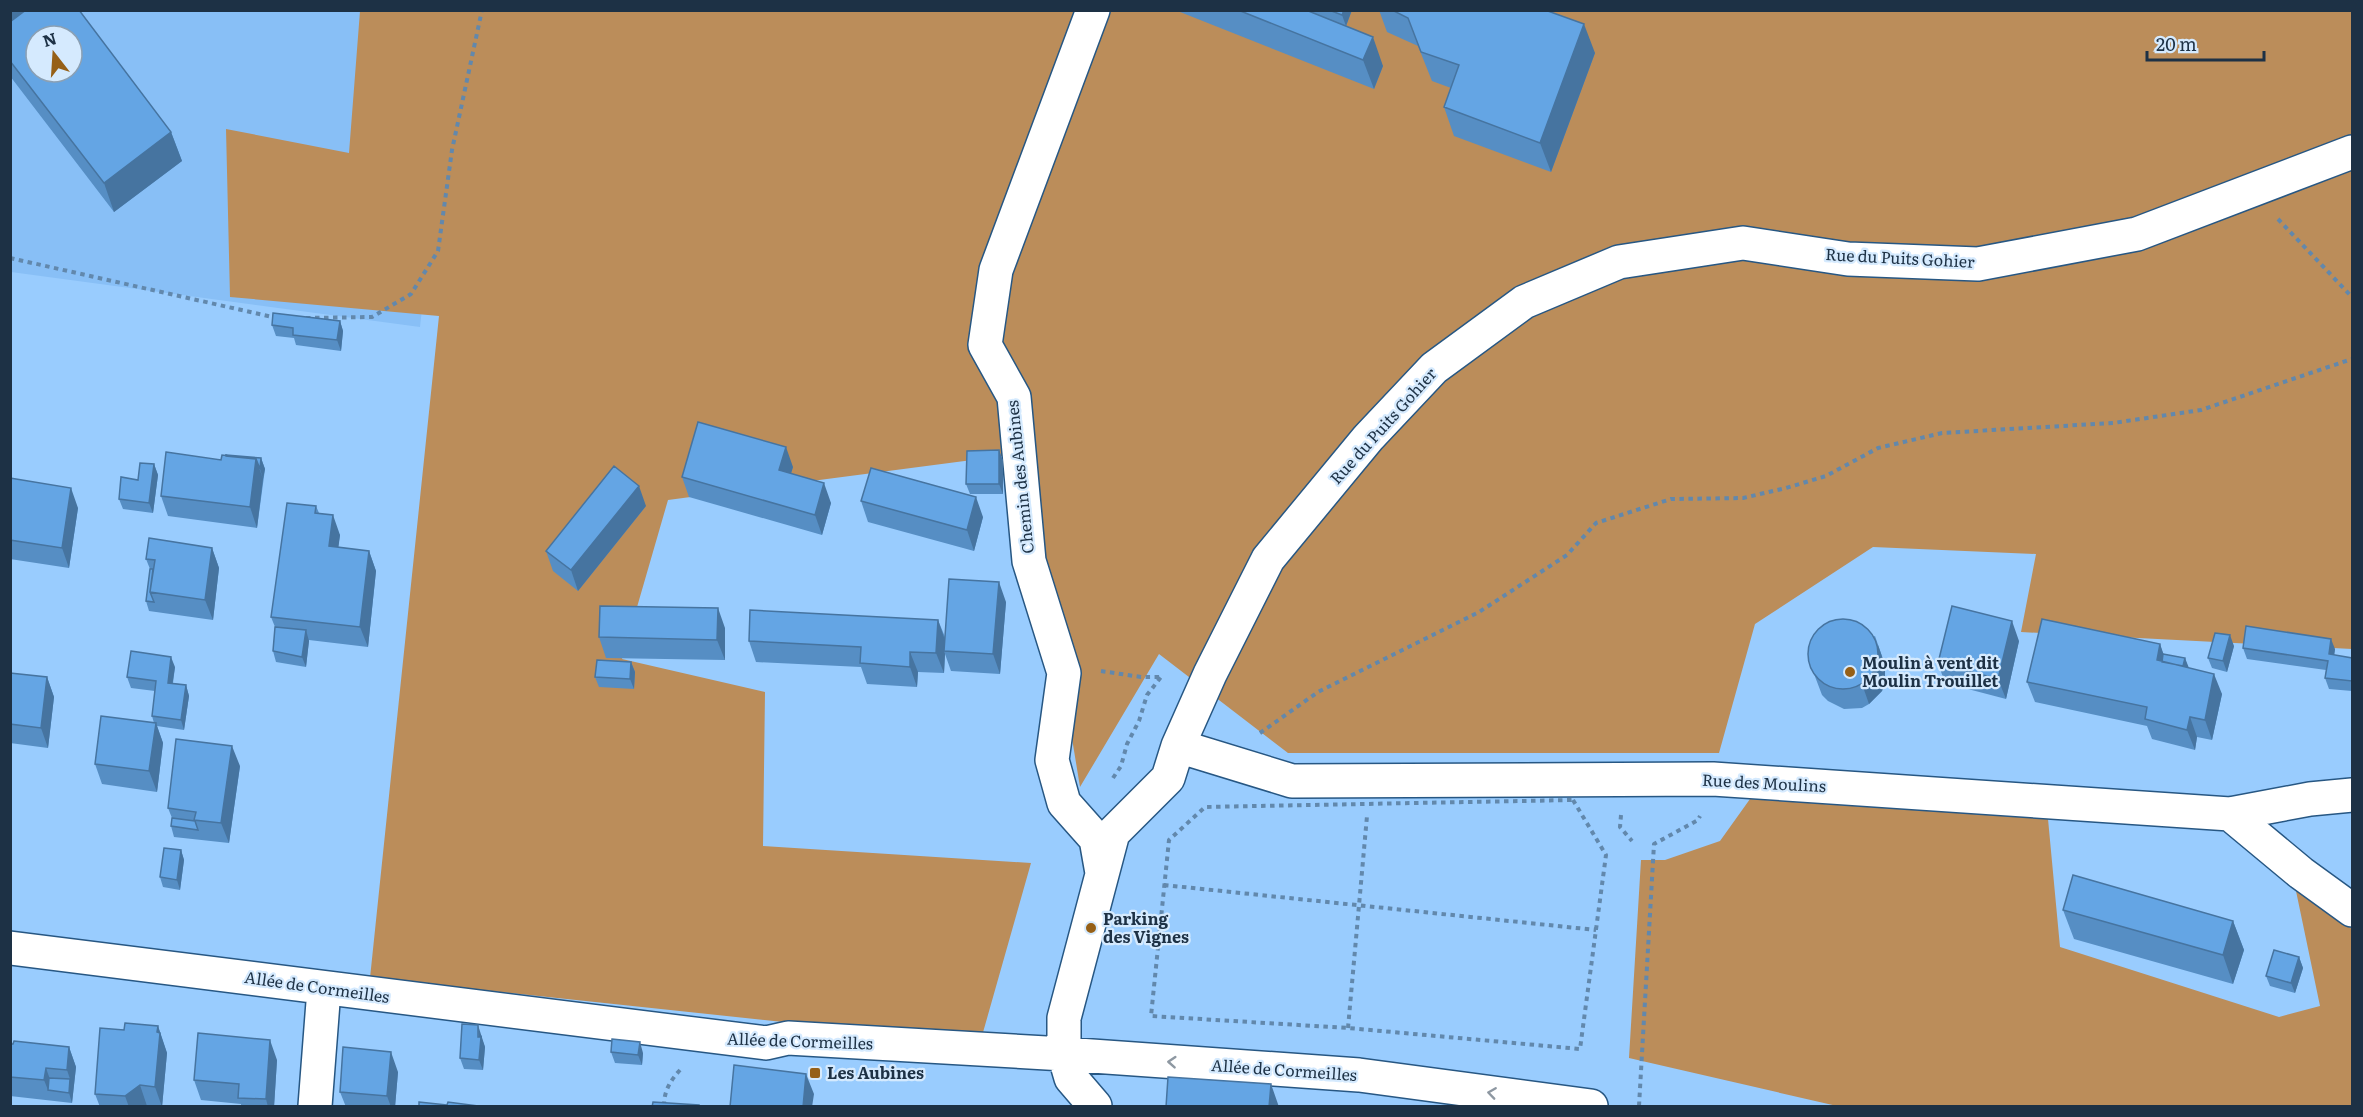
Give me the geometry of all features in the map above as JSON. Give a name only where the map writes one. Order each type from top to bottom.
[{"type":"street","name":"Chemin des Aubines","points":[[1092,10],[996,270],[985,345],[1014,397],[1029,561],[1064,673],[1052,760],[1064,804],[1096,839],[1102,875]]},
{"type":"street","name":"Rue du Puits Gohier","points":[[1064,1054],[1064,1018],[1113,833],[1168,778],[1178,746],[1208,678],[1268,559],[1368,438],[1434,368],[1524,302],[1619,262],[1743,243],[1848,259],[1978,264],[2137,234],[2352,152]]},
{"type":"street","name":"Rue des Moulins","points":[[1178,746],[1292,781],[1713,779],[2230,814],[2310,799],[2352,795]]},
{"type":"street","points":[[2230,814],[2301,873],[2352,910]]},
{"type":"street","name":"Allée de Cormeilles","points":[[10,948],[766,1043],[789,1038],[1064,1054],[1359,1076],[1591,1107]]},
{"type":"street","points":[[315,1107],[324,989]]},
{"type":"street","points":[[1064,1054],[1071,1078],[1095,1107]]},
{"type":"path","points":[[295,318],[372,317],[411,294],[438,251],[452,150],[482,10]]},
{"type":"path","points":[[2250,190],[2352,297]]},
{"type":"path","points":[[10,258],[273,318],[284,318]]},
{"type":"path","points":[[1219,758],[1273,725],[1318,692],[1479,612],[1567,555],[1596,523],[1671,499],[1743,498],[1785,488],[1826,476],[1878,448],[1942,434],[2113,423],[2201,410],[2352,359]]},
{"type":"path","points":[[1062,666],[1078,665],[1141,677],[1208,678]]},
{"type":"path","points":[[1085,826],[1100,805],[1100,791],[1109,784],[1121,766],[1127,744],[1139,721],[1147,695],[1161,677]]},
{"type":"path","points":[[1639,1107],[1654,844],[1698,820],[1713,779]]},
{"type":"path","points":[[1574,800],[1605,855],[1580,1049],[1348,1028],[1151,1016],[1169,840],[1206,807],[1368,804],[1574,800]]},
{"type":"path","points":[[1348,1028],[1368,804]]},
{"type":"path","points":[[1164,885],[1596,930]]},
{"type":"shaded area","points":[[11,11],[455,11],[420,327],[11,272]]},
{"type":"shaded area","points":[[360,11],[2352,11],[2352,649],[2021,632],[2036,554],[1873,547],[1755,624],[1719,753],[1288,753],[1159,654],[1080,787],[1025,453],[668,500],[622,659],[765,692],[763,846],[1031,863],[980,1043],[370,978],[439,316],[230,297],[226,129],[349,153]]},
{"type":"shaded area","points":[[1750,799],[2048,819],[2060,947],[2279,1017],[2320,1006],[2296,891],[2352,929],[2352,1106],[1837,1106],[1629,1058],[1641,860],[1665,860],[1720,841]]},
{"type":"building","points":[[26,10],[79,10],[171,132],[104,183],[28,84],[84,84],[84,24],[24,24],[24,79],[10,61],[10,22]]},
{"type":"building","points":[[1238,10],[1306,10],[1373,37],[1363,60]]},
{"type":"building","points":[[1329,10],[1344,10],[1342,15]]},
{"type":"building","points":[[1392,10],[1545,10],[1584,24],[1540,143],[1444,107],[1459,65],[1421,52],[1408,18]]},
{"type":"building","points":[[273,313],[340,321],[337,340],[293,335],[293,328],[272,325]]},
{"type":"building","points":[[698,422],[786,447],[779,470],[824,483],[815,515],[682,477]]},
{"type":"building","points":[[999,450],[999,484],[966,484],[967,451]]},
{"type":"building","points":[[166,452],[221,460],[222,455],[256,459],[250,507],[161,496]]},
{"type":"building","points":[[226,455],[261,458],[260,469],[256,459]]},
{"type":"building","points":[[140,463],[154,464],[149,503],[119,499],[121,477],[138,480]]},
{"type":"building","points":[[614,466],[639,486],[571,570],[546,551]]},
{"type":"building","points":[[871,468],[976,497],[967,530],[861,501]]},
{"type":"building","points":[[10,478],[71,488],[62,548],[10,540]]},
{"type":"building","points":[[287,503],[316,506],[315,513],[333,515],[329,546],[369,551],[360,627],[271,617]]},
{"type":"building","points":[[149,538],[212,548],[205,600],[150,592],[155,560],[146,559]]},
{"type":"building","points":[[150,569],[153,569],[150,592],[154,602],[146,601]]},
{"type":"building","points":[[949,579],[999,582],[993,654],[944,651]]},
{"type":"building","points":[[600,606],[718,608],[717,640],[599,637]]},
{"type":"building","points":[[1952,606],[2012,621],[1998,679],[1938,663]]},
{"type":"building","points":[[750,610],[938,620],[936,653],[910,652],[910,667],[860,663],[861,647],[749,641]]},
{"type":"building","name":"Moulin à vent dit Moulin Trouillet","points":[[1843,619],[1856,622],[1868,629],[1875,641],[1878,654],[1875,667],[1868,679],[1856,686],[1843,689],[1830,686],[1818,679],[1811,667],[1808,654],[1811,641],[1818,629],[1830,622]]},
{"type":"building","points":[[2042,619],[2160,644],[2157,660],[2214,674],[2205,720],[2190,717],[2187,730],[2145,719],[2147,707],[2027,682]]},
{"type":"building","points":[[2246,626],[2331,639],[2329,654],[2352,658],[2352,681],[2325,678],[2328,661],[2243,648]]},
{"type":"building","points":[[275,627],[306,630],[302,657],[273,651]]},
{"type":"building","points":[[2215,633],[2230,635],[2223,661],[2208,658]]},
{"type":"building","points":[[131,651],[171,657],[168,683],[186,685],[181,720],[152,716],[156,681],[127,677]]},
{"type":"building","points":[[2163,654],[2185,658],[2183,666],[2162,662]]},
{"type":"building","points":[[597,660],[631,662],[630,679],[595,677]]},
{"type":"building","points":[[10,673],[47,677],[41,728],[10,724]]},
{"type":"building","points":[[101,716],[156,723],[149,771],[95,764]]},
{"type":"building","points":[[176,739],[232,746],[221,823],[194,820],[196,812],[168,808]]},
{"type":"building","points":[[172,818],[195,821],[198,830],[171,826]]},
{"type":"building","points":[[164,848],[181,850],[177,880],[160,877]]},
{"type":"building","points":[[2073,875],[2233,921],[2223,955],[2063,910]]},
{"type":"building","points":[[2274,950],[2299,957],[2291,983],[2266,976]]},
{"type":"building","points":[[125,1023],[158,1026],[157,1032],[160,1033],[155,1087],[140,1085],[125,1096],[95,1094],[100,1028],[124,1030]]},
{"type":"building","points":[[462,1024],[478,1025],[478,1037],[481,1037],[479,1060],[460,1058]]},
{"type":"building","points":[[198,1033],[270,1040],[266,1099],[238,1098],[239,1084],[194,1080]]},
{"type":"building","points":[[612,1039],[640,1042],[638,1055],[611,1052]]},
{"type":"building","points":[[14,1041],[69,1047],[67,1070],[46,1068],[44,1080],[10,1077],[10,1044]]},
{"type":"building","points":[[343,1047],[391,1052],[387,1096],[340,1092]]},
{"type":"building","points":[[734,1065],[806,1074],[803,1107],[730,1107]]},
{"type":"building","points":[[1168,1077],[1271,1084],[1269,1107],[1166,1107]]},
{"type":"building","points":[[49,1078],[70,1079],[69,1093],[48,1090]]},
{"type":"building","points":[[419,1102],[447,1105],[448,1102],[486,1107],[419,1107]]},
{"type":"building","points":[[653,1102],[699,1105],[699,1107],[652,1107]]},
{"type":"place","name":"Moulin à vent dit Moulin Trouillet","points":[[1850,672]]},
{"type":"place","name":"Parking des Vignes","points":[[1091,928]]},
{"type":"place","name":"Les Aubines","points":[[815,1073]]}]
